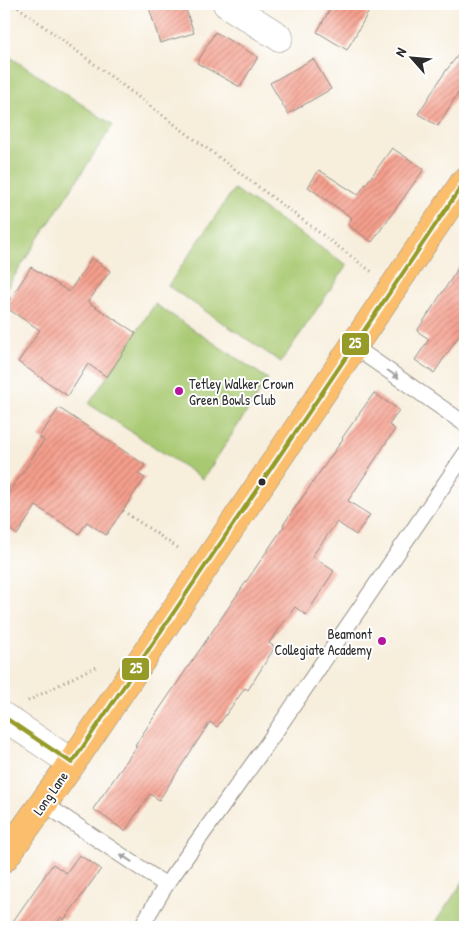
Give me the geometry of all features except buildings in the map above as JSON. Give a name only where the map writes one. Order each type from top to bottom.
[{"type":"main road","name":"Long Lane","points":[[4,858],[72,763],[465,181]]},
{"type":"street","points":[[227,4],[259,12],[279,37]]},
{"type":"street","points":[[13,712],[72,763]]},
{"type":"lane","points":[[354,346],[465,424]]},
{"type":"lane","points":[[141,927],[166,886],[267,744],[465,454]]},
{"type":"lane","points":[[44,803],[166,886]]},
{"type":"path","points":[[14,4],[393,287]]},
{"type":"path","points":[[123,511],[178,548]]},
{"type":"path","points":[[13,712],[28,702],[97,667]]},
{"type":"path","points":[[4,776],[12,744]]},
{"type":"green space","points":[[4,53],[113,125],[4,292]]},
{"type":"green space","name":"Tetley Walker Crown Green Bowls Club","points":[[234,189],[347,265],[281,362],[168,286]]},
{"type":"green space","name":"Tetley Walker Crown Green Bowls Club","points":[[155,304],[268,379],[203,479],[89,404]]},
{"type":"green space","points":[[465,879],[465,927],[432,927]]},
{"type":"transit line","name":"25","points":[[4,717],[72,763],[465,181]]},
{"type":"place","name":"Tetley Walker Crown Green Bowls Club","points":[[179,391]]},
{"type":"place","name":"Beamont Collegiate Academy","points":[[382,641]]}]
